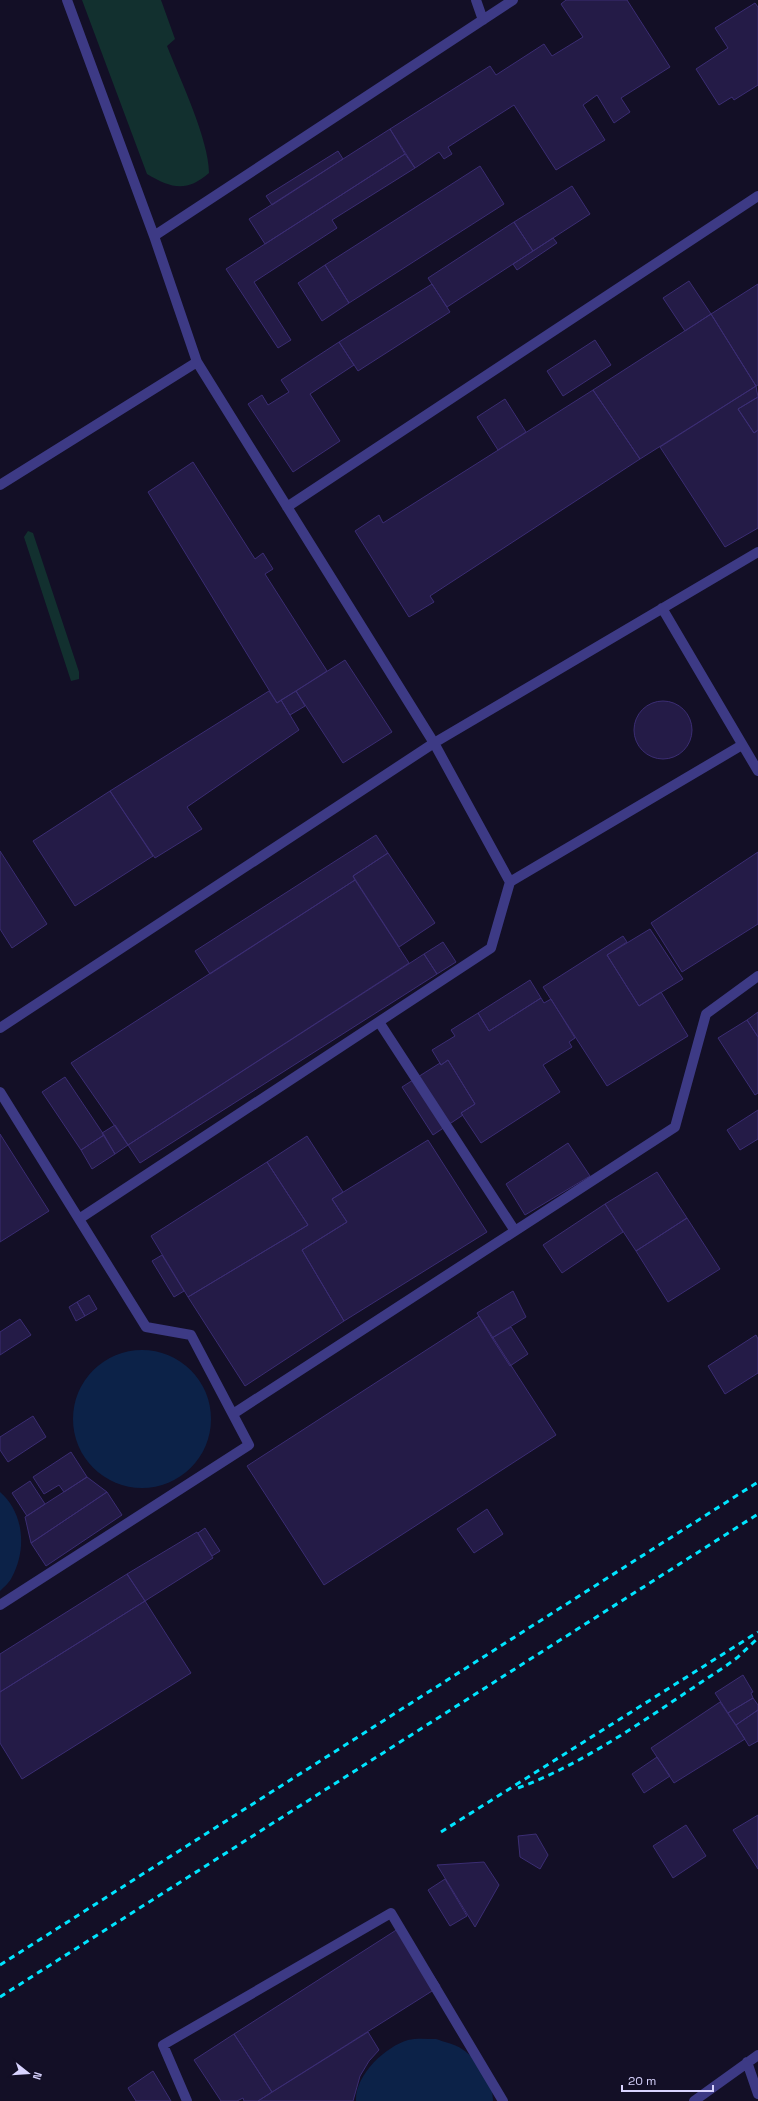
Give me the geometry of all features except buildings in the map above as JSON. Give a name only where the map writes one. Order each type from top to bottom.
[{"type":"street","points":[[68,0],[154,236],[197,362],[434,743],[510,882]]},
{"type":"street","points":[[476,0],[484,20]]},
{"type":"street","points":[[154,236],[513,0]]},
{"type":"street","points":[[287,507],[758,196]]},
{"type":"street","points":[[0,485],[197,362]]},
{"type":"street","points":[[0,1028],[434,743],[758,552]]},
{"type":"street","points":[[662,608],[758,771]]},
{"type":"street","points":[[79,1219],[491,948],[510,882],[742,745]]},
{"type":"street","points":[[233,1414],[675,1126],[706,1014],[758,976]]},
{"type":"street","points":[[379,1022],[515,1231]]},
{"type":"street","points":[[0,1092],[146,1327],[191,1336],[249,1445],[0,1605]]},
{"type":"street","points":[[187,2101],[163,2045],[391,1913],[503,2101]]},
{"type":"street","points":[[694,2101],[747,2062],[758,2056]]},
{"type":"street","points":[[747,2062],[758,2094]]},
{"type":"green space","points":[[82,0],[161,0],[175,39],[167,46],[193,110],[208,159],[209,173],[201,179],[193,184],[178,186],[164,183],[147,174]]},
{"type":"green space","points":[[28,531],[33,533],[79,672],[79,679],[71,681],[24,537]]},
{"type":"water","points":[[135,1350],[149,1350],[175,1358],[191,1370],[203,1386],[206,1393],[210,1406],[210,1432],[206,1445],[203,1452],[191,1468],[175,1480],[168,1483],[149,1488],[135,1488],[109,1480],[93,1468],[81,1452],[78,1445],[73,1426],[73,1412],[81,1386],[93,1370],[109,1358],[116,1355]]},
{"type":"water","points":[[0,1492],[14,1510],[21,1532],[21,1543],[17,1566],[8,1583],[0,1591]]},
{"type":"water","points":[[436,2039],[459,2047],[474,2059],[488,2079],[491,2086],[493,2101],[356,2101],[360,2081],[373,2063],[390,2049],[408,2040]]},
{"type":"railway","points":[[0,1965],[758,1482]]},
{"type":"railway","points":[[0,1997],[758,1514]]},
{"type":"railway","points":[[441,1832],[758,1632]]},
{"type":"railway","points":[[518,1788],[572,1764],[624,1734],[723,1668],[738,1657],[758,1638]]}]
